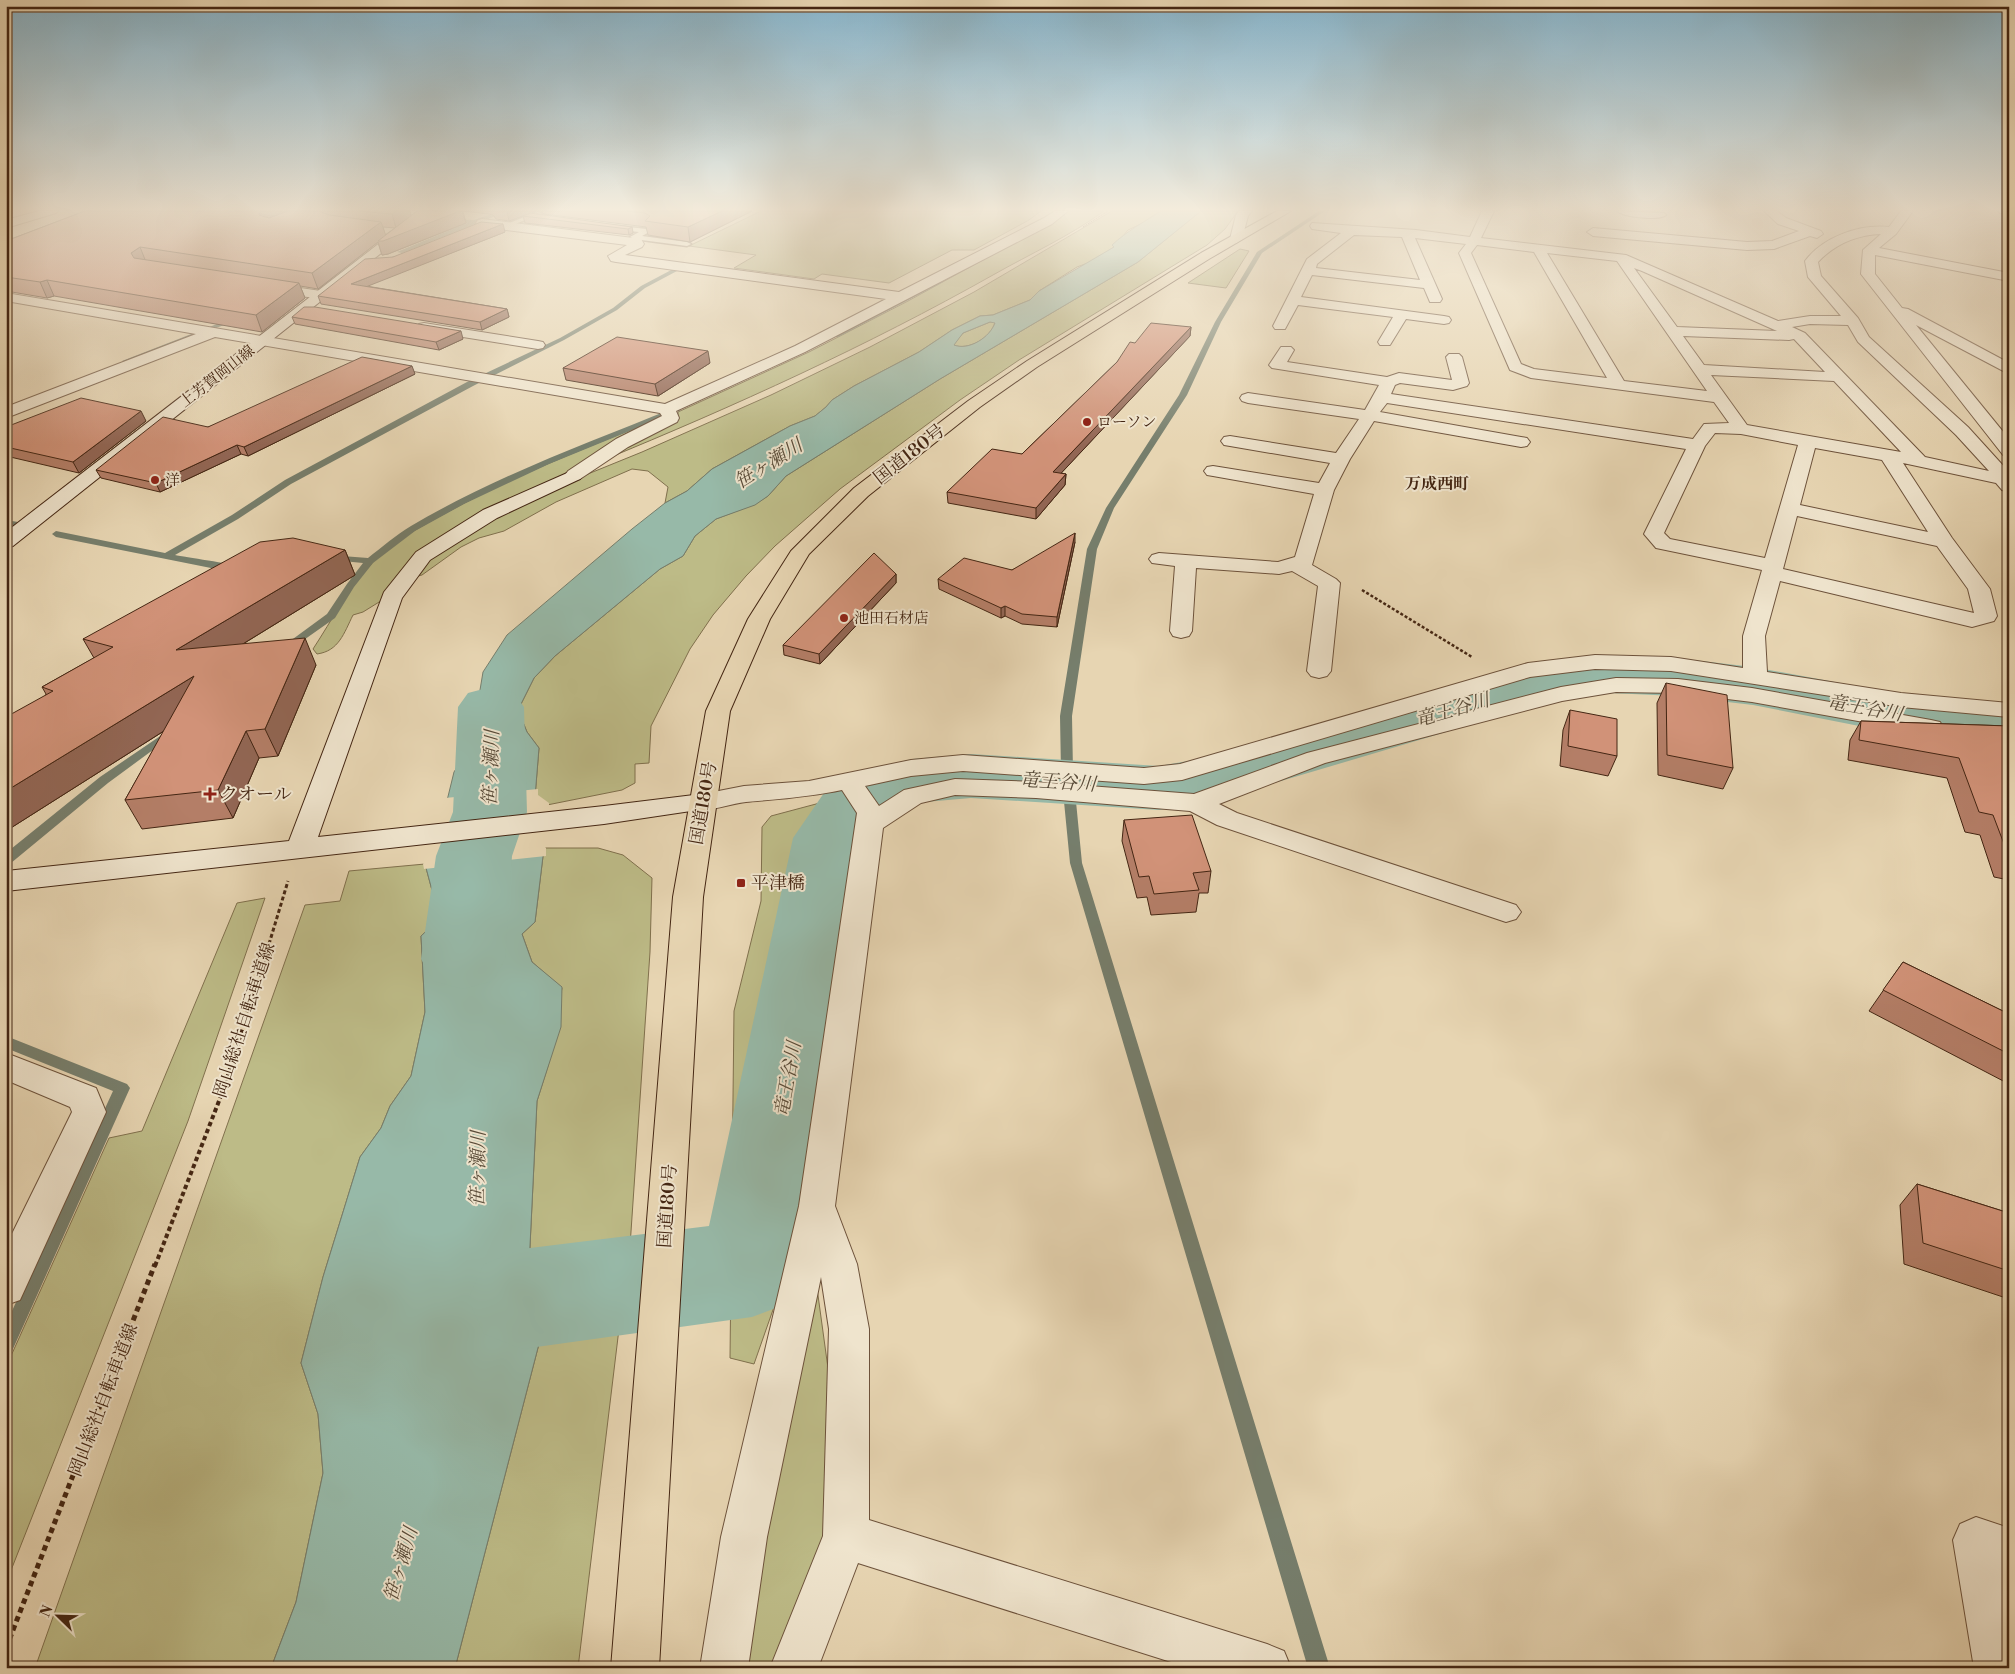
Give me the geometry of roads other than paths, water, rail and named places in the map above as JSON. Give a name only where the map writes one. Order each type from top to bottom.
[{"type":"highway","name":"国道180号","points":[[635,1668],[688,896],[718,711],[759,619],[802,551],[861,492],[974,404],[1048,354],[1154,289]]},
{"type":"street","points":[[280,289],[321,295]]},
{"type":"street","name":"上芳賀岡山線","points":[[6,542],[328,289]]},
{"type":"street","points":[[844,289],[902,297]]},
{"type":"street","points":[[304,847],[392,597],[423,556],[490,514],[574,475],[669,412],[800,349],[917,289]]},
{"type":"street","points":[[1280,326],[1298,289]]},
{"type":"street","points":[[1293,300],[1402,314],[1445,323],[1430,289]]},
{"type":"street","points":[[1481,289],[1515,367],[1531,373],[1719,398]]},
{"type":"street","points":[[1562,289],[1618,384]]},
{"type":"street","points":[[1643,289],[1742,429]]},
{"type":"street","points":[[1694,289],[1800,336],[1918,461]]},
{"type":"street","points":[[1826,289],[1853,321],[1863,339],[1962,431],[1999,471],[2006,482]]},
{"type":"street","points":[[1879,289],[2009,450]]},
{"type":"street","points":[[6,297],[484,378],[669,412]]},
{"type":"street","points":[[1892,306],[2009,369]]},
{"type":"street","points":[[301,310],[327,311]]},
{"type":"street","points":[[1385,342],[1402,314]]},
{"type":"street","points":[[1778,325],[1810,320],[1853,321]]},
{"type":"street","points":[[414,325],[538,345]]},
{"type":"street","points":[[6,413],[208,331]]},
{"type":"street","points":[[1673,331],[1800,336]]},
{"type":"street","points":[[1286,350],[1277,365],[1384,389],[1697,445]]},
{"type":"street","points":[[1159,559],[1278,568],[1304,561],[1325,490],[1341,459],[1384,389],[1399,378],[1453,386],[1461,383],[1454,357]]},
{"type":"street","points":[[1701,370],[1840,377]]},
{"type":"street","points":[[1248,398],[1368,415],[1521,442]]},
{"type":"street","points":[[1889,456],[1944,541],[1979,589],[1986,616],[1972,620],[1663,544],[1654,534],[1697,445],[1710,428],[1742,429],[1918,461],[2006,482]]},
{"type":"street","points":[[1230,441],[1341,459]]},
{"type":"street","points":[[1755,676],[1754,636],[1808,441]]},
{"type":"street","points":[[1213,471],[1325,490]]},
{"type":"street","points":[[1789,509],[1944,541]]},
{"type":"street","points":[[1181,631],[1186,561]]},
{"type":"street","points":[[1294,564],[1329,583],[1318,671]]},
{"type":"street","points":[[1094,783],[1182,772],[1528,670],[1595,662],[1662,663],[1901,700],[2009,710]]},
{"type":"street","points":[[1196,803],[1316,758],[1562,694],[1616,685],[1678,686],[1752,695],[1909,725],[1954,730]]},
{"type":"street","points":[[860,802],[911,768],[963,764],[1037,780]]},
{"type":"street","points":[[6,881],[604,815],[702,802],[744,794],[809,789],[860,802],[913,796],[956,787],[1037,780],[1094,783],[1196,803],[1227,819],[1506,912]]},
{"type":"street","points":[[724,1668],[744,1537],[817,1206],[860,802]]},
{"type":"street","points":[[6,1066],[84,1098],[90,1112],[6,1287]]},
{"type":"street","points":[[794,1668],[846,1536],[849,1329],[838,1264],[817,1206]]},
{"type":"street","points":[[846,1536],[1267,1668]]},
{"type":"street","points":[[1998,1668],[1976,1540],[2009,1552]]},
{"type":"water","points":[[1042,289],[1092,289],[940,379],[786,476],[768,496],[755,505],[716,519],[695,536],[683,556],[660,569],[555,656],[534,678],[518,710],[527,732],[539,748],[535,797],[443,817],[454,772],[474,740],[475,720],[483,672],[507,635],[632,529],[665,503],[687,491],[712,469],[790,426],[815,416],[832,400],[854,386],[919,352],[952,330],[980,316],[993,315],[1030,300]],"holes":[[[990,322],[995,323],[978,342],[966,346],[954,345],[963,333]]]},
{"type":"water","points":[[544,848],[535,922],[522,934],[532,962],[562,987],[561,1027],[537,1101],[529,1266],[542,1270],[629,1261],[622,1304],[547,1313],[455,1668],[271,1668],[296,1602],[323,1473],[318,1414],[301,1363],[323,1277],[360,1157],[381,1128],[390,1106],[411,1076],[425,1012],[421,936],[448,911],[433,894],[425,864]]},
{"type":"waterway","points":[[166,556],[235,517],[288,482],[470,384],[562,339],[615,309],[640,289]]},
{"type":"waterway","points":[[836,336],[926,289]]},
{"type":"waterway","points":[[1238,289],[1218,322],[1183,395],[1110,508],[1092,549],[1066,716],[1067,771],[1076,863],[1319,1668]]},
{"type":"waterway","points":[[125,361],[235,319]]},
{"type":"waterway","points":[[370,561],[412,529],[461,502],[546,462],[677,410]]},
{"type":"waterway","points":[[6,523],[15,524]]},
{"type":"waterway","points":[[56,534],[166,556]]},
{"type":"waterway","points":[[166,556],[211,565],[232,566]]},
{"type":"waterway","points":[[332,557],[370,561]]},
{"type":"waterway","points":[[287,647],[331,616],[350,586],[370,561]]},
{"type":"waterway","name":"竜王谷川","points":[[522,1299],[752,1269],[831,838],[852,806],[912,781],[971,776],[1159,788],[1217,778],[1548,681],[1610,674],[1676,677],[1753,686],[1905,715],[2009,725]]},
{"type":"waterway","name":"笹ヶ瀬川","points":[[463,959],[474,856],[490,812],[491,707]]},
{"type":"waterway","points":[[6,860],[104,780],[172,731]]},
{"type":"waterway","points":[[6,1042],[122,1088],[6,1345]]},
{"type":"place","name":"ローソン","points":[[1087,422]]},
{"type":"place","name":"洋","points":[[155,480]]},
{"type":"place","name":"池田石材店","points":[[844,618]]},
{"type":"place","name":"クオール","points":[[210,794]]},
{"type":"place","name":"平津橋","points":[[741,883]]},
{"type":"district","name":"万成西町","points":[[1437,483]]}]
